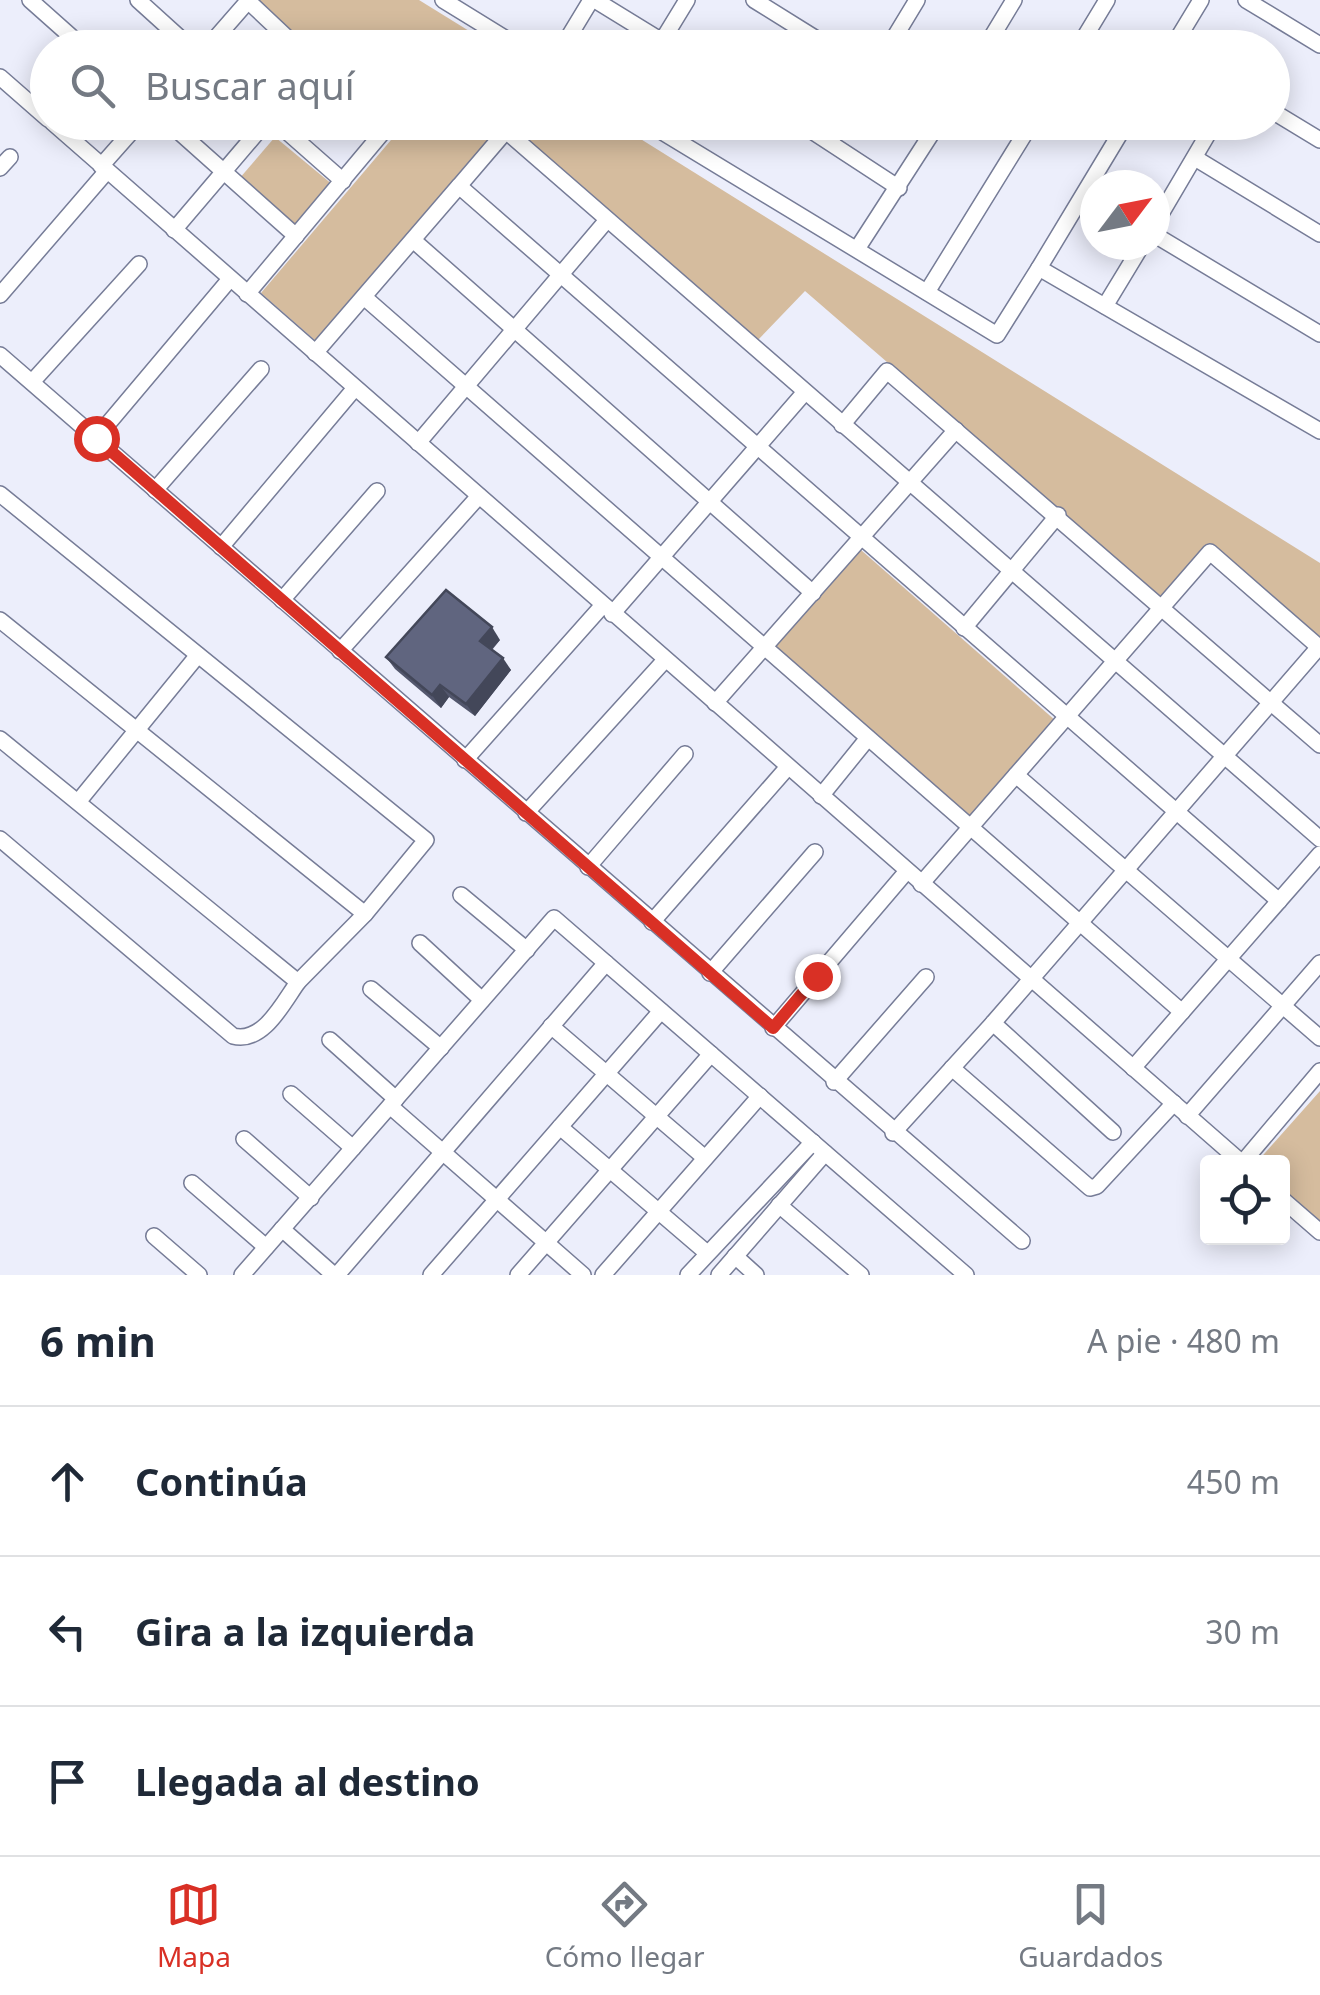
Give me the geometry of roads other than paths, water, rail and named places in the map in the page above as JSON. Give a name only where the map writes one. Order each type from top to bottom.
[{"type":"street","points":[[30,0],[64,30]]},
{"type":"street","points":[[138,0],[171,30]]},
{"type":"street","points":[[222,30],[247,0],[279,30]]},
{"type":"street","points":[[444,0],[492,30]]},
{"type":"street","points":[[574,30],[593,0],[644,30]]},
{"type":"street","points":[[674,30],[687,0]]},
{"type":"street","points":[[754,0],[802,30]]},
{"type":"street","points":[[996,30],[1014,0]]},
{"type":"street","points":[[1089,30],[1107,0]]},
{"type":"street","points":[[1183,30],[1201,0]]},
{"type":"street","points":[[1246,0],[1320,44]]},
{"type":"street","points":[[897,30],[911,2]]},
{"type":"street","points":[[0,77],[30,103]]},
{"type":"street","points":[[1290,122],[1320,140]]},
{"type":"street","points":[[71,140],[1234,1155]]},
{"type":"street","points":[[0,295],[126,140]]},
{"type":"street","points":[[188,140],[296,236]]},
{"type":"street","points":[[174,230],[251,140]]},
{"type":"street","points":[[296,140],[342,181]]},
{"type":"street","points":[[248,294],[374,140]]},
{"type":"street","points":[[315,353],[498,140]]},
{"type":"street","points":[[516,140],[1320,839]]},
{"type":"street","points":[[676,140],[996,335],[1115,140]]},
{"type":"street","points":[[827,140],[898,188]]},
{"type":"street","points":[[857,249],[928,140]]},
{"type":"street","points":[[927,292],[1021,140]]},
{"type":"street","points":[[1170,199],[1205,140]]},
{"type":"street","points":[[1194,158],[1320,234]]},
{"type":"street","points":[[459,186],[1279,901]]},
{"type":"street","points":[[418,443],[607,220]]},
{"type":"street","points":[[412,240],[812,593]]},
{"type":"street","points":[[1170,244],[1320,334]]},
{"type":"street","points":[[1105,306],[1133,260]]},
{"type":"street","points":[[32,382],[139,264]]},
{"type":"street","points":[[1039,268],[1320,431]]},
{"type":"street","points":[[96,438],[230,279]]},
{"type":"street","points":[[364,297],[1182,1012]]},
{"type":"street","points":[[0,354],[834,1082],[1022,1241]]},
{"type":"street","points":[[155,490],[261,369]]},
{"type":"street","points":[[842,426],[888,371],[1058,514],[1320,745]]},
{"type":"street","points":[[221,547],[355,388]]},
{"type":"street","points":[[465,760],[661,557],[805,392]]},
{"type":"street","points":[[715,703],[956,430]]},
{"type":"street","points":[[282,600],[377,491]]},
{"type":"street","points":[[0,494],[426,840],[256,1034],[244,1039],[233,1036],[0,839]]},
{"type":"street","points":[[340,651],[478,496]]},
{"type":"street","points":[[964,628],[1058,514]]},
{"type":"street","points":[[893,1133],[994,1023],[1319,648],[1210,552],[922,884]]},
{"type":"street","points":[[0,620],[365,914]]},
{"type":"street","points":[[78,802],[198,655]]},
{"type":"street","points":[[526,813],[665,660]]},
{"type":"street","points":[[821,796],[868,738]]},
{"type":"street","points":[[0,740],[298,982]]},
{"type":"street","points":[[588,867],[684,754]]},
{"type":"street","points":[[652,922],[787,768]]},
{"type":"street","points":[[1016,775],[1320,1038]]},
{"type":"street","points":[[710,973],[815,852]]},
{"type":"street","points":[[1133,1068],[1319,858]]},
{"type":"street","points":[[773,1028],[907,871]]},
{"type":"street","points":[[462,895],[527,950]]},
{"type":"street","points":[[242,1275],[554,918],[964,1274]]},
{"type":"street","points":[[420,943],[482,1000]]},
{"type":"street","points":[[282,1229],[336,1275],[606,963]]},
{"type":"street","points":[[1187,1116],[1320,963]]},
{"type":"street","points":[[834,1082],[926,977]]},
{"type":"street","points":[[371,989],[440,1048]]},
{"type":"street","points":[[434,1274],[662,1011]]},
{"type":"street","points":[[994,1023],[1113,1132]]},
{"type":"street","points":[[552,1026],[705,1158]]},
{"type":"street","points":[[330,1040],[443,1152],[583,1275]]},
{"type":"street","points":[[518,1275],[711,1054]]},
{"type":"street","points":[[952,1068],[1090,1188],[1098,1186],[1174,1104]]},
{"type":"street","points":[[1248,1155],[1320,1072]]},
{"type":"street","points":[[291,1094],[353,1148]]},
{"type":"street","points":[[603,1275],[760,1096]]},
{"type":"street","points":[[560,1127],[707,1253]]},
{"type":"street","points":[[244,1139],[311,1198]]},
{"type":"street","points":[[719,1275],[779,1206],[819,1148]]},
{"type":"street","points":[[688,1275],[819,1148]]},
{"type":"street","points":[[192,1183],[266,1248]]},
{"type":"street","points":[[779,1206],[860,1275]]},
{"type":"street","points":[[1290,1206],[1320,1232]]},
{"type":"street","points":[[154,1236],[199,1275]]},
{"type":"street","points":[[735,1256],[756,1275]]}]
